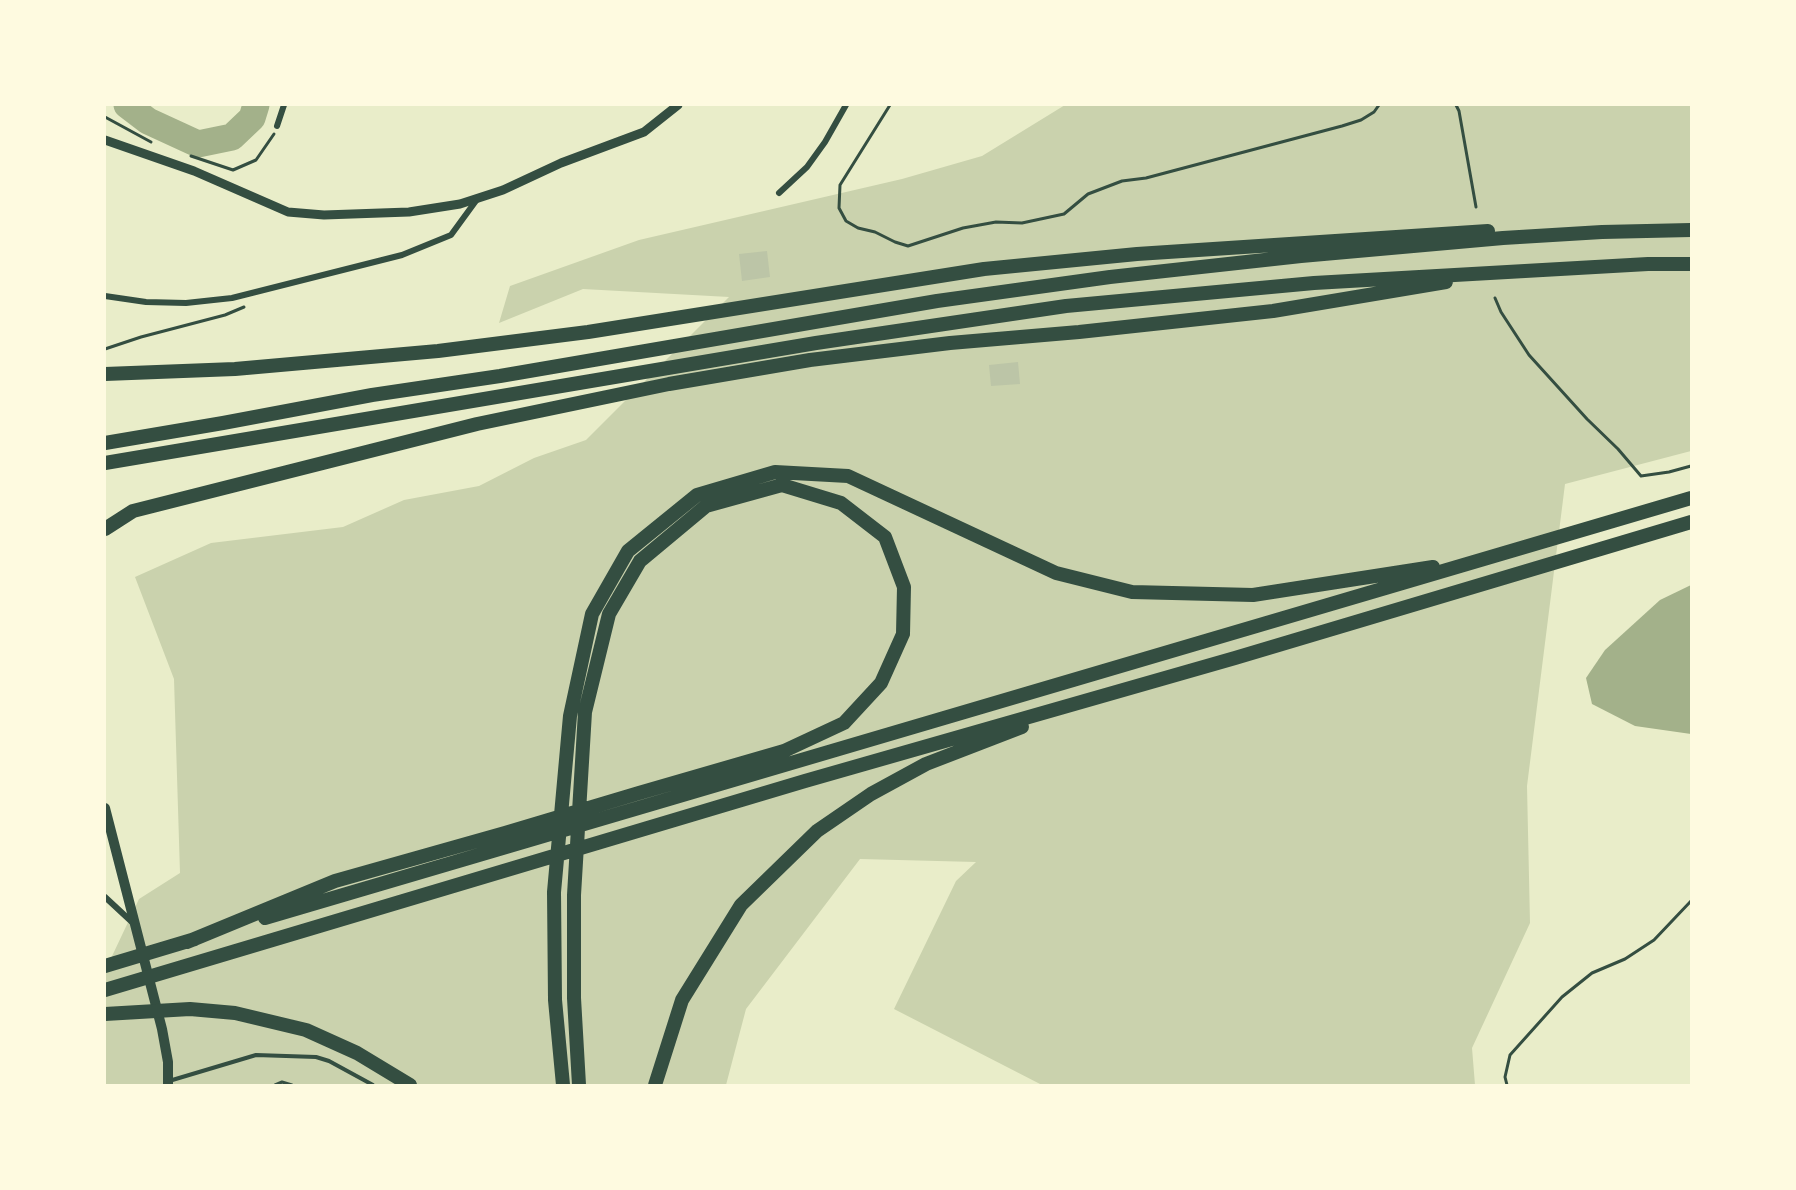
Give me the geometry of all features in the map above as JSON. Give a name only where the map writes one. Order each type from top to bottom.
[{"type":"highway","points":[[105,374],[235,369],[438,351],[599,331],[984,269],[1126,255],[1467,232],[1537,230],[1561,231],[1571,234]]},
{"type":"highway","points":[[105,443],[372,395],[500,376],[937,301],[1042,286],[1301,256],[1503,238],[1691,230]]},
{"type":"highway","points":[[105,463],[804,345],[1066,306],[1314,283],[1691,264]]},
{"type":"highway","points":[[105,529],[133,511],[477,424],[669,384],[856,354],[1273,311],[1454,281],[1502,276],[1521,271]]},
{"type":"highway","points":[[562,1085],[555,1000],[554,892],[570,716],[592,614],[628,551],[697,495],[775,472],[848,476],[1056,573],[1132,592],[1253,595],[1485,558]]},
{"type":"highway","points":[[187,942],[335,881],[505,832],[639,793],[784,751],[844,723],[881,683],[903,634],[904,587],[885,537],[841,503],[782,485],[706,506],[640,561],[609,614],[585,712],[574,895],[574,998],[579,1085]]},
{"type":"highway","points":[[105,966],[1691,498]]},
{"type":"highway","points":[[105,990],[505,870],[1235,658],[1691,522]]},
{"type":"highway","points":[[655,1085],[682,1000],[741,906],[817,831],[871,794],[926,764],[1108,694]]},
{"type":"highway","points":[[106,1014],[190,1009],[235,1013],[306,1030],[357,1053],[410,1085]]},
{"type":"main road","points":[[105,808],[108,829],[162,1029],[169,1083]]},
{"type":"street","points":[[278,126],[284,105]]},
{"type":"street","points":[[105,140],[194,171],[288,212],[324,215],[409,212],[460,204],[503,190],[561,163],[644,132],[678,105]]},
{"type":"street","points":[[779,194],[807,167],[825,142],[846,105]]},
{"type":"street","points":[[105,296],[166,303],[232,298],[402,255],[451,235],[479,198]]},
{"type":"street","points":[[105,897],[136,926]]},
{"type":"lane","points":[[169,1083],[256,1055],[316,1057],[329,1061],[373,1085]]},
{"type":"path","points":[[890,105],[840,185],[839,208],[846,221],[858,228],[875,232],[909,246],[963,228],[996,222],[1022,223],[1064,214],[1088,194],[1122,181],[1146,178],[1342,126],[1361,120],[1374,112],[1379,105]]},
{"type":"path","points":[[1456,105],[1476,207]]},
{"type":"path","points":[[105,117],[161,146]]},
{"type":"path","points":[[182,153],[233,170],[256,160],[273,139],[278,126]]},
{"type":"path","points":[[1495,298],[1501,312],[1529,355],[1641,476],[1691,466]]},
{"type":"path","points":[[105,349],[225,315],[245,306]]},
{"type":"path","points":[[1507,1085],[1505,1077],[1510,1055],[1562,997],[1592,973],[1625,959],[1654,940],[1691,901]]},
{"type":"path","points":[[275,1085],[282,1082],[292,1085]]},
{"type":"shaded area","points":[[1065,105],[1691,105],[1691,451],[1565,484],[1527,786],[1530,923],[1472,1048],[1475,1085],[1042,1085],[894,1009],[956,881],[976,862],[860,859],[746,1009],[726,1085],[105,1085],[105,971],[139,899],[180,873],[174,679],[135,577],[211,543],[343,527],[404,500],[479,486],[534,458],[586,440],[729,297],[583,289],[499,323],[510,286],[639,240],[902,179],[982,156]]},
{"type":"shaded area","points":[[1691,585],[1691,734],[1635,726],[1592,704],[1586,678],[1605,650],[1660,600]]},
{"type":"building","points":[[767,251],[770,277],[742,281],[739,254]]},
{"type":"building","points":[[1018,362],[1020,384],[991,386],[989,365]]},
{"type":"waterway","points":[[127,105],[148,121],[198,144],[232,137],[252,118],[256,105]]}]
